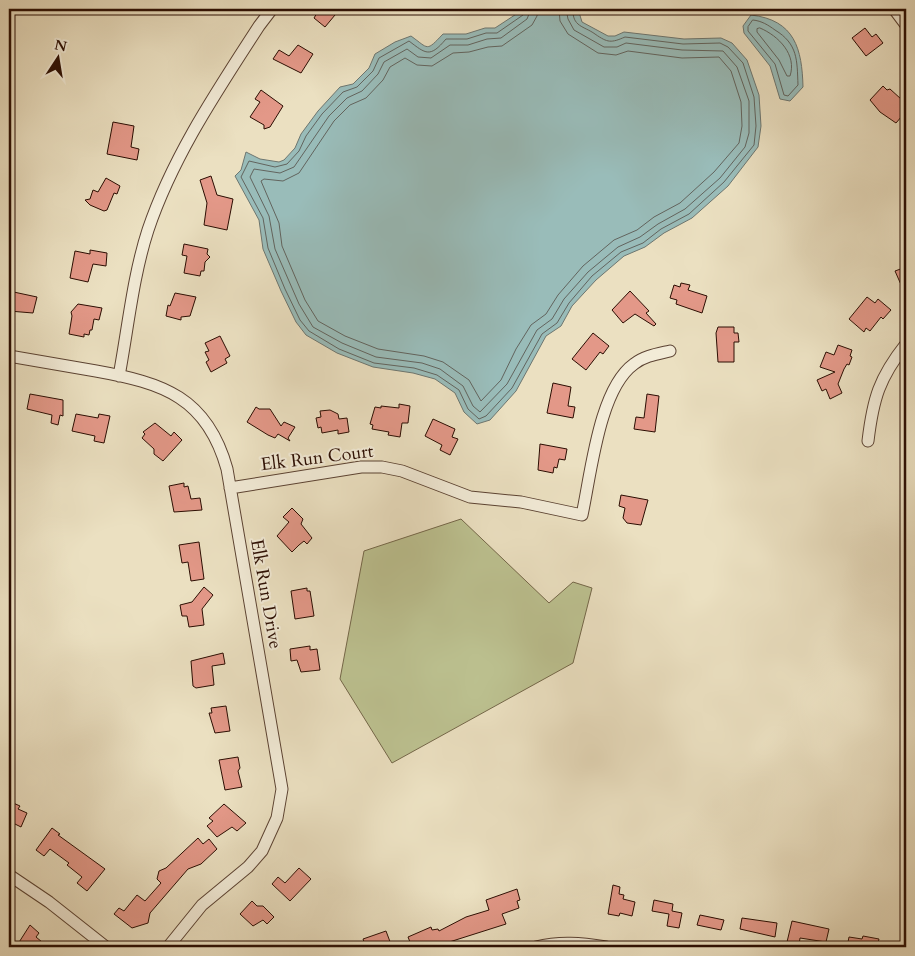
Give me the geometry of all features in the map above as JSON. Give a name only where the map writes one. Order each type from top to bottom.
[{"type":"street","points":[[119,376],[140,259],[162,194],[185,144],[259,26],[272,9]]},
{"type":"street","points":[[894,9],[906,24]]},
{"type":"street","points":[[868,441],[877,392],[885,373],[906,344]]},
{"type":"street","name":"Elk Run Court","points":[[230,488],[361,467],[382,467],[402,471],[470,497],[522,502],[582,515],[603,417],[616,385],[633,364],[648,356],[670,351]]},
{"type":"street","name":"Elk Run Drive","points":[[9,356],[119,376],[162,387],[190,405],[220,444],[230,488],[282,789],[280,808],[262,851],[248,867],[202,905],[168,947]]},
{"type":"street","points":[[9,875],[49,902],[106,947]]},
{"type":"street","points":[[536,947],[555,942],[606,947]]},
{"type":"green space","points":[[461,519],[549,603],[573,582],[592,588],[573,663],[392,763],[340,679],[364,551]]},
{"type":"water","points":[[524,9],[578,9],[582,22],[608,36],[615,36],[624,32],[684,39],[721,38],[732,43],[747,60],[759,95],[761,126],[758,147],[728,186],[692,218],[664,233],[645,247],[624,256],[596,280],[572,306],[561,326],[546,336],[516,391],[490,420],[477,424],[464,412],[455,393],[435,379],[413,373],[373,367],[337,353],[306,335],[296,322],[281,291],[263,249],[259,220],[235,176],[241,170],[246,152],[260,159],[279,162],[284,160],[295,148],[301,134],[318,111],[340,87],[353,84],[369,68],[375,54],[395,42],[411,36],[427,47],[443,34],[466,34],[485,28],[495,28]]},
{"type":"water","points":[[751,15],[778,23],[787,30],[798,49],[801,60],[803,87],[790,101],[780,99],[770,66],[744,33],[743,26]]},
{"type":"building","points":[[311,9],[340,9],[325,27],[314,18],[317,13]]},
{"type":"building","points":[[865,28],[872,37],[876,34],[883,43],[866,56],[852,38]]},
{"type":"building","points":[[298,45],[313,54],[301,73],[273,59],[279,50],[289,56]]},
{"type":"building","points":[[883,86],[887,90],[890,89],[901,99],[906,99],[906,116],[902,116],[896,123],[880,112],[870,100]]},
{"type":"building","points":[[261,90],[283,106],[270,127],[264,129],[264,125],[250,117],[260,102],[255,99]]},
{"type":"building","points":[[113,122],[134,126],[131,147],[139,149],[137,160],[107,154]]},
{"type":"building","points":[[211,176],[217,195],[233,199],[227,230],[204,225],[207,203],[200,180]]},
{"type":"building","points":[[106,178],[120,186],[117,194],[114,193],[107,210],[104,211],[90,205],[85,200],[90,199],[93,190],[98,192]]},
{"type":"building","points":[[184,244],[208,249],[207,254],[210,257],[205,262],[204,271],[201,271],[200,276],[184,273],[187,256],[182,255]]},
{"type":"building","points":[[90,250],[107,253],[106,266],[93,264],[88,282],[70,278],[75,251],[90,254]]},
{"type":"building","points":[[906,267],[906,296],[895,271]]},
{"type":"building","points":[[681,283],[690,285],[688,290],[707,296],[702,313],[676,304],[677,300],[670,298],[674,285],[680,287]]},
{"type":"building","points":[[9,291],[37,297],[33,313],[9,311]]},
{"type":"building","points":[[630,291],[649,311],[646,313],[656,324],[654,326],[635,314],[623,323],[612,310]]},
{"type":"building","points":[[175,293],[196,297],[190,316],[181,317],[181,320],[166,316],[168,305],[170,306]]},
{"type":"building","points":[[867,297],[875,303],[878,299],[891,310],[883,319],[881,317],[870,331],[866,328],[864,332],[849,319]]},
{"type":"building","points":[[78,304],[102,308],[99,320],[94,319],[92,330],[90,330],[89,335],[84,334],[84,337],[69,334],[71,312]]},
{"type":"building","points":[[718,327],[734,327],[734,333],[738,333],[739,342],[734,342],[734,362],[718,362],[716,333]]},
{"type":"building","points":[[593,333],[609,346],[603,354],[600,352],[586,370],[572,359]]},
{"type":"building","points":[[220,336],[230,356],[225,359],[227,363],[211,372],[206,362],[209,360],[205,352],[209,351],[205,343]]},
{"type":"building","points":[[838,345],[852,350],[850,356],[852,357],[849,365],[847,364],[844,369],[838,384],[842,393],[830,399],[826,389],[822,391],[817,380],[835,372],[820,367],[826,352],[834,355]]},
{"type":"building","points":[[553,383],[571,387],[568,406],[575,407],[573,418],[547,413]]},
{"type":"building","points":[[30,394],[63,400],[63,416],[60,415],[58,425],[51,423],[52,415],[27,409]]},
{"type":"building","points":[[647,394],[659,396],[655,432],[634,429],[636,417],[644,418]]},
{"type":"building","points":[[399,404],[410,406],[408,423],[402,423],[400,437],[388,435],[389,432],[372,429],[373,425],[370,424],[375,407],[399,408]]},
{"type":"building","points":[[256,407],[259,409],[270,409],[281,426],[284,422],[295,427],[288,438],[290,441],[278,434],[275,438],[268,435],[247,422]]},
{"type":"building","points":[[330,410],[338,414],[339,419],[347,418],[349,432],[338,434],[338,430],[322,433],[321,427],[318,428],[316,418],[321,417],[320,411]]},
{"type":"building","points":[[76,414],[98,418],[99,414],[110,416],[104,443],[94,441],[95,436],[72,431]]},
{"type":"building","points":[[433,419],[455,429],[452,437],[458,439],[450,455],[440,450],[442,445],[425,436]]},
{"type":"building","points":[[155,423],[171,436],[174,432],[182,440],[163,461],[154,454],[154,449],[142,438],[145,434],[143,432]]},
{"type":"building","points":[[540,444],[567,449],[565,460],[559,459],[557,468],[554,467],[553,473],[538,470]]},
{"type":"building","points":[[184,483],[184,487],[188,486],[191,499],[200,498],[202,510],[174,512],[169,486]]},
{"type":"building","points":[[621,495],[648,500],[641,525],[627,523],[623,518],[625,508],[619,506]]},
{"type":"building","points":[[292,508],[303,519],[301,524],[312,538],[307,544],[304,541],[292,552],[277,536],[289,522],[283,517]]},
{"type":"building","points":[[199,542],[204,579],[191,581],[188,562],[182,563],[179,545]]},
{"type":"building","points":[[204,587],[213,595],[202,609],[204,625],[189,627],[187,616],[182,616],[180,605],[192,602]]},
{"type":"building","points":[[307,588],[307,591],[310,591],[314,616],[295,619],[291,591]]},
{"type":"building","points":[[310,646],[310,650],[317,649],[320,670],[301,672],[297,660],[291,661],[290,649]]},
{"type":"building","points":[[223,653],[225,664],[212,666],[214,685],[196,688],[193,686],[191,661]]},
{"type":"building","points":[[226,706],[230,731],[215,733],[209,713],[212,713],[211,708]]},
{"type":"building","points":[[238,757],[240,768],[238,771],[242,787],[225,790],[219,760]]},
{"type":"building","points":[[11,802],[20,806],[18,809],[27,813],[21,827],[9,821]]},
{"type":"building","points":[[224,804],[246,823],[237,831],[232,827],[217,837],[207,826],[213,821],[209,818]]},
{"type":"building","points":[[52,828],[60,834],[58,835],[105,869],[87,891],[77,883],[82,877],[67,865],[69,863],[50,849],[44,856],[36,850]]},
{"type":"building","points":[[198,838],[203,844],[209,839],[217,849],[201,864],[188,869],[150,913],[148,923],[132,928],[114,914],[119,908],[124,911],[137,895],[145,901],[161,883],[157,879],[159,871],[166,868]]},
{"type":"building","points":[[299,868],[311,879],[290,901],[272,884],[278,877],[285,883]]},
{"type":"building","points":[[613,885],[620,887],[619,894],[624,895],[623,899],[635,902],[632,916],[620,913],[619,916],[608,914]]},
{"type":"building","points":[[517,889],[520,900],[517,901],[519,908],[502,914],[506,924],[443,944],[443,946],[439,947],[412,947],[408,937],[431,927],[432,930],[438,929],[439,931],[466,917],[489,910],[486,900]]},
{"type":"building","points":[[654,900],[673,904],[672,911],[682,913],[679,928],[667,926],[669,914],[652,911]]},
{"type":"building","points":[[252,901],[257,906],[263,906],[274,917],[267,924],[263,920],[253,926],[240,914]]},
{"type":"building","points":[[700,915],[724,920],[721,930],[697,925]]},
{"type":"building","points":[[742,918],[777,923],[775,937],[740,929]]},
{"type":"building","points":[[792,921],[829,929],[826,942],[800,938],[799,945],[787,942]]},
{"type":"building","points":[[30,925],[39,933],[36,937],[48,947],[16,947]]},
{"type":"building","points":[[386,931],[392,947],[366,947],[363,939]]},
{"type":"building","points":[[863,936],[879,939],[877,947],[847,947],[849,937],[862,939]]}]
